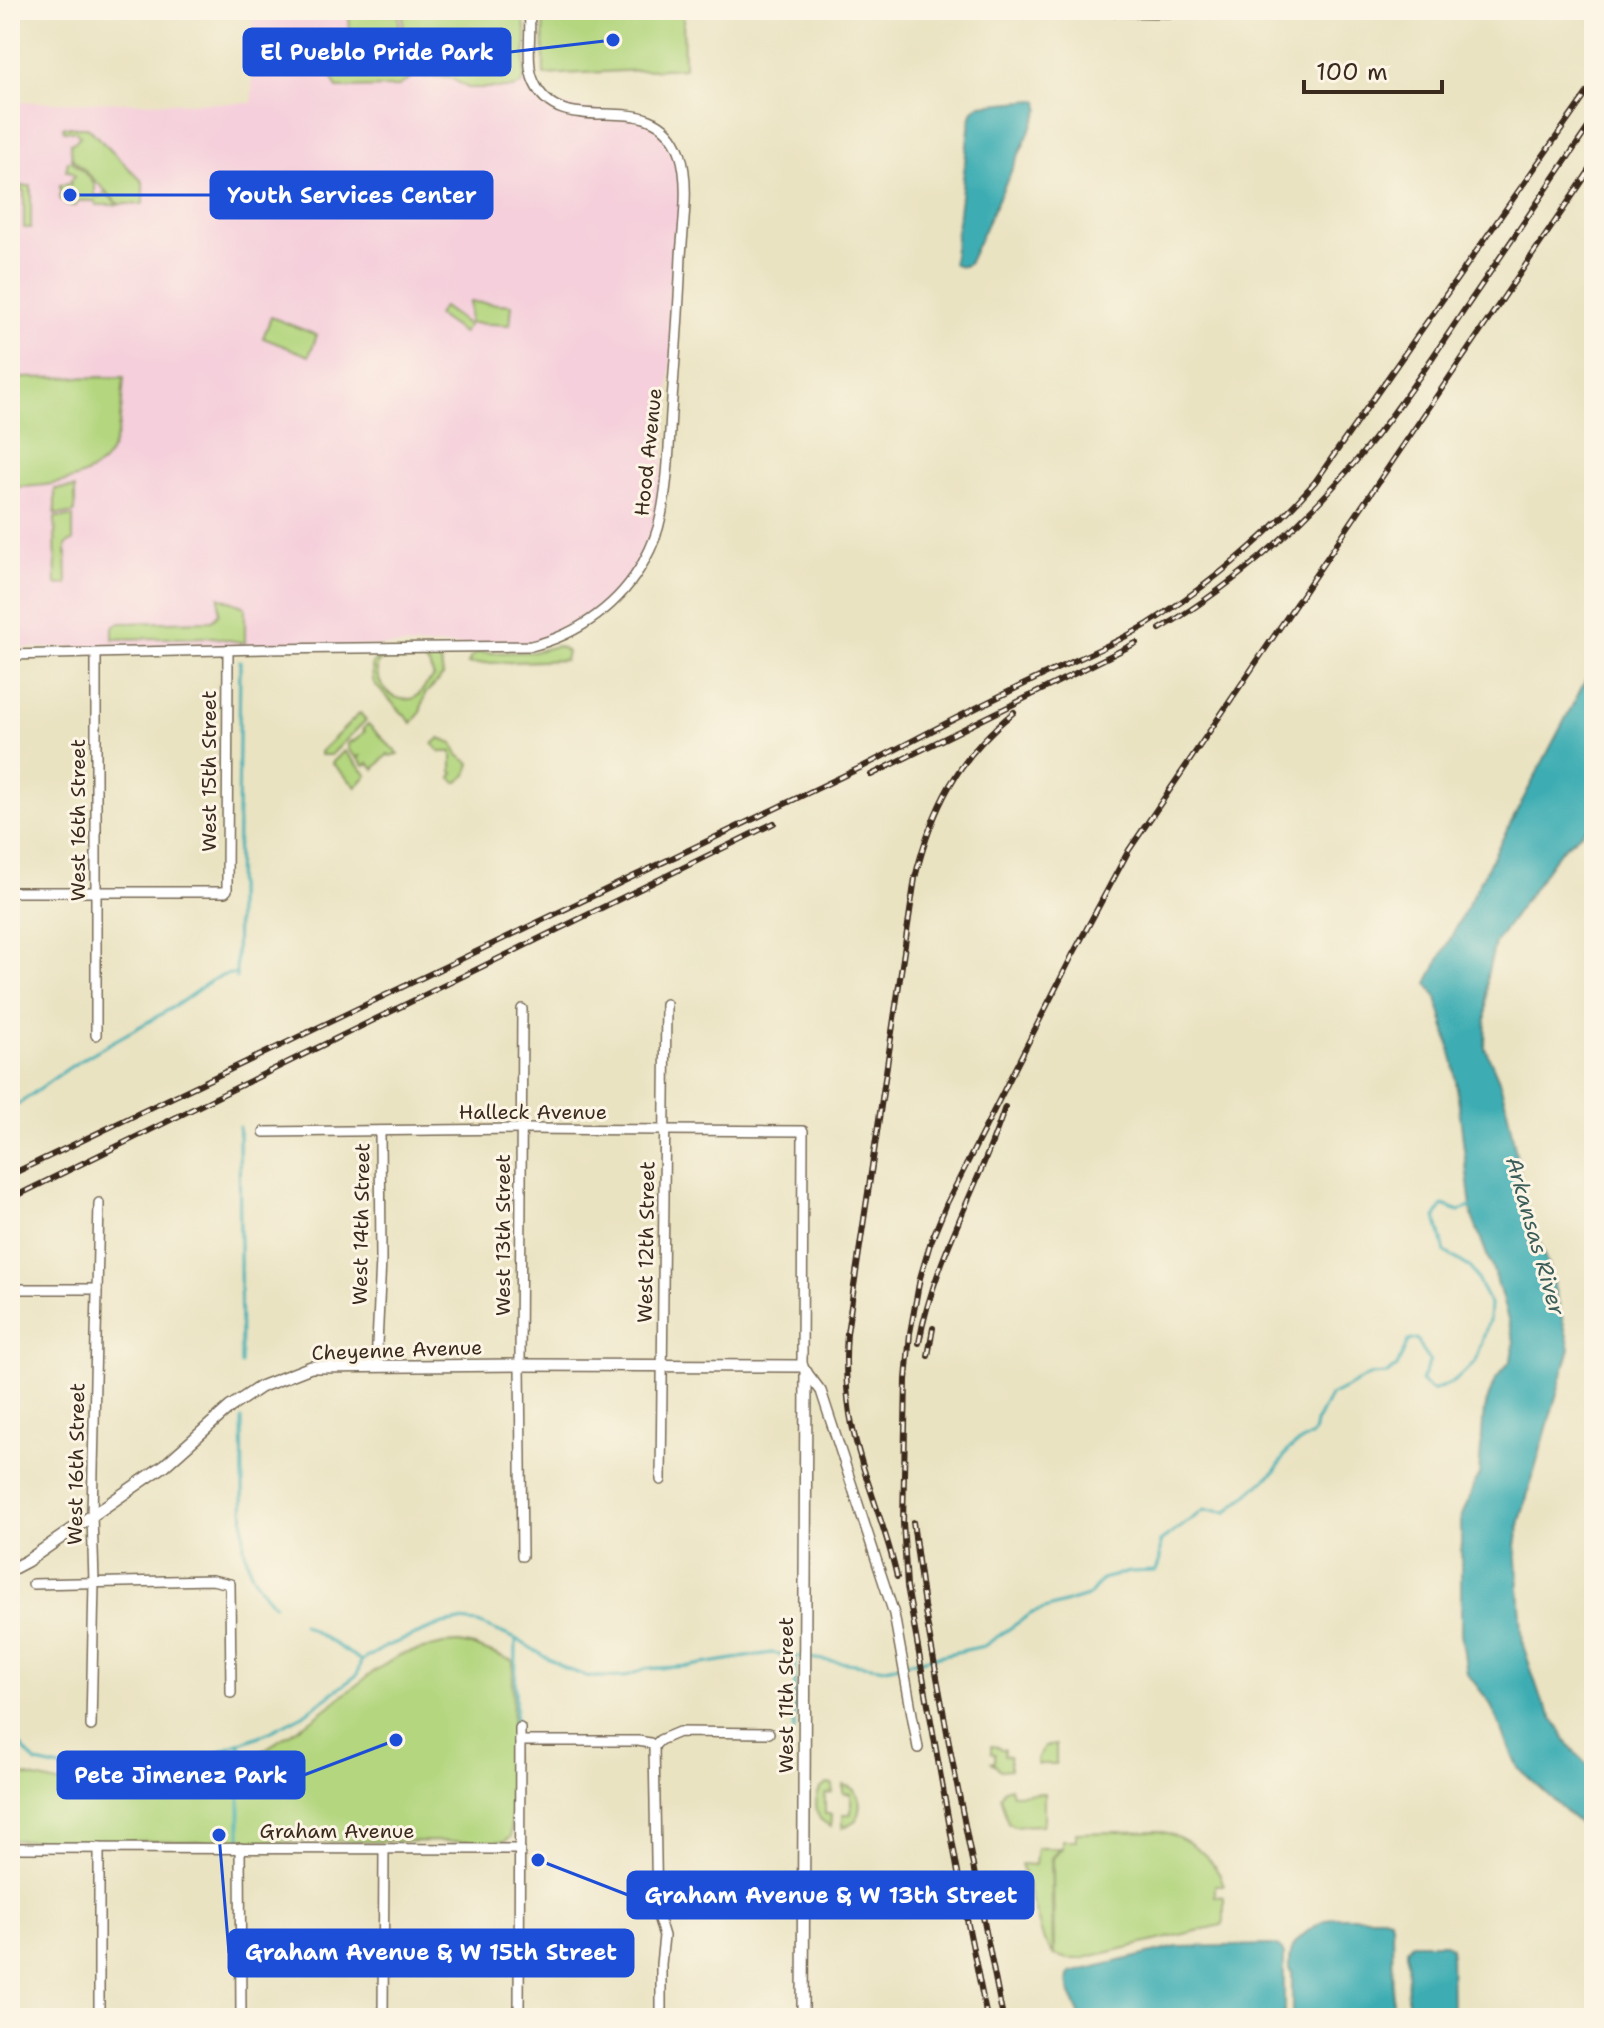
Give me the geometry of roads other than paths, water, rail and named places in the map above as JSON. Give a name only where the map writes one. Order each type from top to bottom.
[{"type":"street","name":"Hood Avenue","points":[[10,655],[531,646],[565,634],[596,616],[625,589],[645,559],[664,500],[679,308],[683,168],[680,153],[669,132],[660,125],[632,115],[567,111],[544,97],[530,71],[529,10]]},
{"type":"street","points":[[1020,10],[1174,13],[1200,10]]},
{"type":"street","name":"West 15th Street","points":[[96,893],[227,890],[228,650]]},
{"type":"street","name":"West 16th Street","points":[[96,654],[96,1035]]},
{"type":"street","points":[[10,892],[96,893]]},
{"type":"street","name":"West 12th Street","points":[[661,1480],[666,1004]]},
{"type":"street","name":"West 13th Street","points":[[522,1009],[522,1556]]},
{"type":"street","name":"Halleck Avenue","points":[[264,1132],[521,1129],[803,1131]]},
{"type":"street","name":"West 14th Street","points":[[376,1365],[381,1260],[380,1131]]},
{"type":"street","name":"West 11th Street","points":[[803,1131],[803,2018]]},
{"type":"street","name":"West 16th Street","points":[[91,1726],[99,1203]]},
{"type":"street","points":[[10,1289],[97,1289]]},
{"type":"street","name":"Cheyenne Avenue","points":[[10,1570],[165,1465],[230,1407],[260,1387],[311,1367],[662,1365],[804,1369]]},
{"type":"street","points":[[804,1369],[821,1391],[894,1614],[918,1748]]},
{"type":"street","points":[[33,1584],[212,1580],[230,1584],[231,1693]]},
{"type":"street","points":[[519,2018],[520,1728]]},
{"type":"street","points":[[661,2018],[664,1936],[657,1913],[654,1746],[679,1732],[769,1733]]},
{"type":"street","points":[[520,1741],[638,1741],[654,1746]]},
{"type":"street","name":"Graham Avenue","points":[[10,1848],[520,1849]]},
{"type":"street","points":[[99,1848],[99,2018]]},
{"type":"street","points":[[240,1848],[241,2018]]},
{"type":"street","points":[[383,2018],[384,1850]]},
{"type":"water","points":[[1039,101],[1040,109],[968,264],[957,266],[953,263],[973,110],[980,105]]},
{"type":"water","name":"Arkansas River","points":[[1594,664],[1594,822],[1560,851],[1495,943],[1487,976],[1485,1048],[1506,1104],[1526,1204],[1551,1275],[1570,1348],[1520,1521],[1516,1546],[1523,1645],[1541,1699],[1573,1751],[1594,1772],[1594,1837],[1518,1768],[1490,1703],[1467,1673],[1461,1633],[1461,1518],[1479,1474],[1484,1409],[1495,1380],[1511,1360],[1514,1341],[1497,1281],[1472,1216],[1454,1064],[1437,998],[1427,983]]},
{"type":"water","points":[[1335,1917],[1390,1919],[1393,2018],[1292,2018],[1292,1950],[1305,1933]]},
{"type":"water","points":[[1412,1943],[1444,1943],[1451,1948],[1452,2018],[1408,2018],[1407,1949]]},
{"type":"water","points":[[1177,1947],[1280,1947],[1284,1954],[1284,2018],[1081,2018],[1070,1990],[1070,1973]]},
{"type":"waterway","points":[[236,978],[240,661]]},
{"type":"waterway","points":[[10,1110],[75,1064],[213,980],[234,974]]},
{"type":"waterway","points":[[239,1127],[241,1364]]},
{"type":"waterway","points":[[907,1663],[984,1646],[1032,1613],[1090,1595],[1102,1579],[1129,1572],[1156,1571],[1160,1560],[1160,1542],[1204,1510],[1227,1512],[1275,1471],[1289,1449],[1314,1434],[1316,1423],[1330,1396],[1371,1375],[1387,1374],[1397,1367],[1408,1341],[1417,1339],[1430,1361],[1421,1381],[1432,1391],[1455,1381],[1476,1361],[1489,1320],[1490,1304],[1471,1268],[1445,1252],[1436,1217],[1443,1205],[1459,1211],[1474,1206]]},
{"type":"waterway","points":[[242,1419],[244,1547],[250,1570],[274,1605]]},
{"type":"waterway","points":[[10,1733],[36,1763],[80,1772],[97,1764],[109,1763],[122,1771],[151,1778],[178,1773],[303,1715],[357,1675],[361,1661],[385,1647],[443,1624],[460,1621],[478,1623],[516,1639],[564,1668],[588,1677],[624,1677],[645,1669],[690,1666],[771,1653],[801,1657]]},
{"type":"waterway","points":[[302,1624],[360,1660]]},
{"type":"waterway","points":[[515,1729],[516,1641]]},
{"type":"waterway","points":[[794,1732],[795,1656]]},
{"type":"waterway","points":[[808,1658],[886,1668],[899,1665]]},
{"type":"waterway","points":[[240,1744],[240,1844]]},
{"type":"railway","points":[[10,1175],[864,766],[1120,639],[1171,609],[1257,541],[1315,482],[1594,83]]},
{"type":"railway","points":[[1160,629],[1248,568],[1302,519],[1351,467],[1410,391],[1594,119]]},
{"type":"railway","points":[[987,2018],[907,1586],[903,1522],[906,1380],[910,1333],[930,1244],[947,1203],[1129,850],[1594,164]]},
{"type":"railway","points":[[871,775],[1136,643]]},
{"type":"railway","points":[[897,1577],[854,1435],[847,1384],[847,1333],[915,878],[930,829],[950,786],[977,748],[1014,712]]},
{"type":"railway","points":[[10,1199],[774,823]]},
{"type":"railway","points":[[919,1343],[935,1282],[1005,1107]]},
{"type":"railway","points":[[928,1356],[933,1328]]},
{"type":"railway","points":[[913,1522],[924,1606],[1003,2018]]},
{"type":"place","name":"El Pueblo Pride Park","points":[[613,40]]},
{"type":"place","name":"Youth Services Center","points":[[70,195]]},
{"type":"place","name":"Pete Jimenez Park","points":[[396,1740]]},
{"type":"place","name":"Graham Avenue & W 15th Street","points":[[219,1835]]},
{"type":"place","name":"Graham Avenue & W 13th Street","points":[[538,1860]]}]
